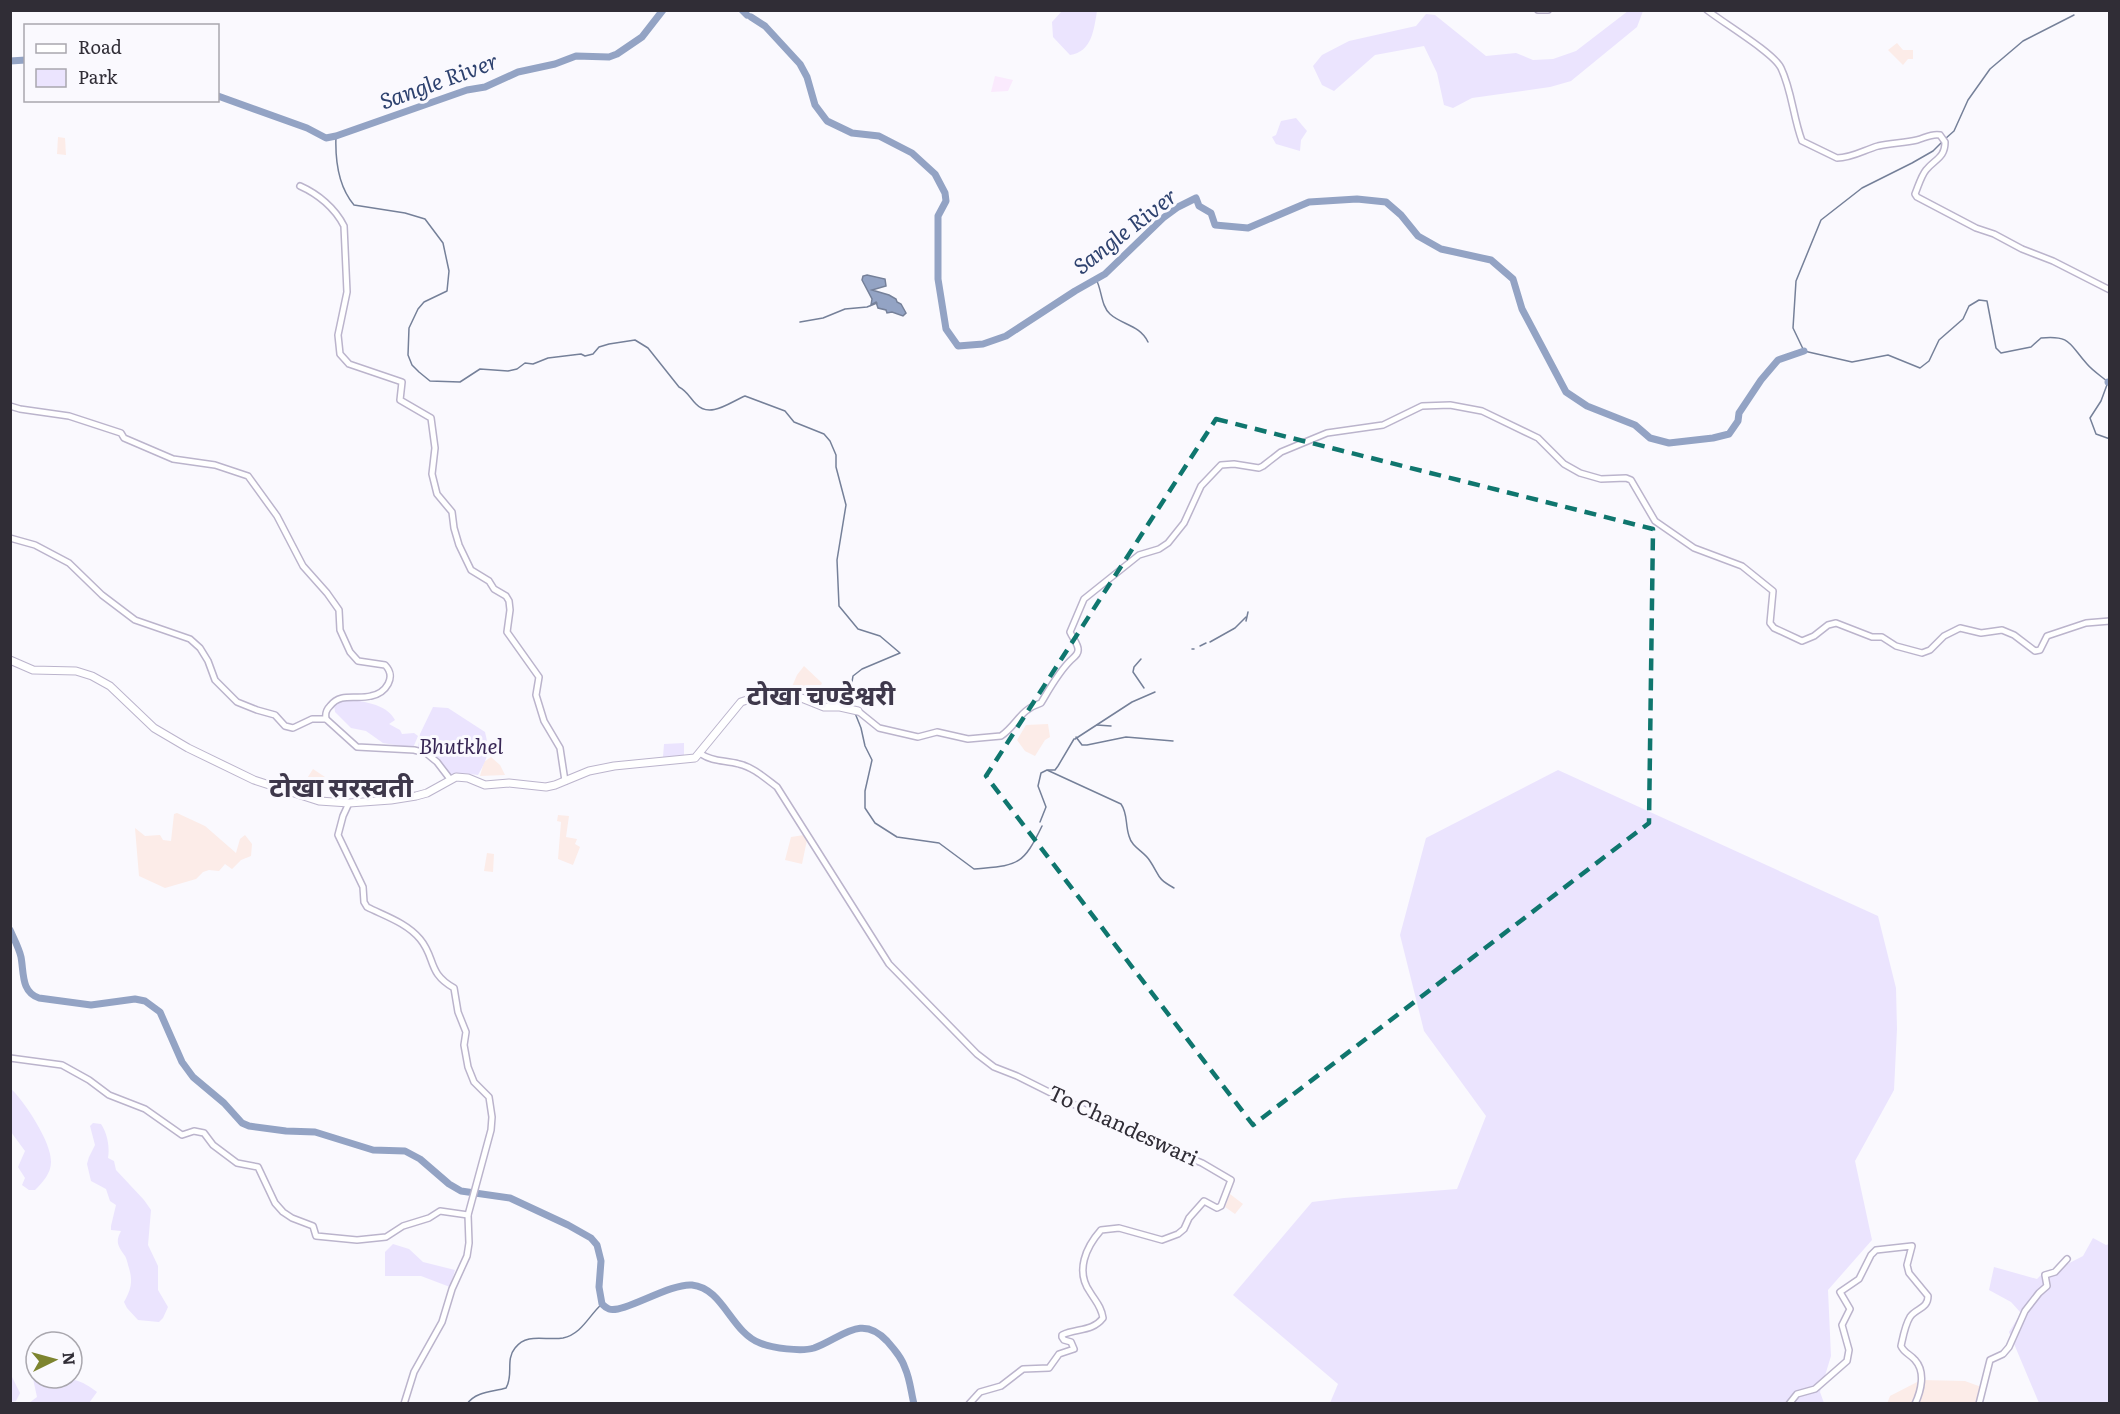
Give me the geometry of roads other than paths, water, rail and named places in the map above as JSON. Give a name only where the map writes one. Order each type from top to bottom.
[{"type":"main road","points":[[10,660],[33,670],[68,670],[92,676],[110,686],[154,728],[192,750],[276,788],[319,801],[349,803],[416,796],[428,793],[450,779],[464,777],[485,785],[509,783],[546,787],[589,771],[614,766],[695,758],[741,702],[781,695],[799,697],[824,707],[858,711]]},
{"type":"street","points":[[1538,10],[1548,10]]},
{"type":"street","points":[[1707,10],[1762,50],[1781,68],[1793,101],[1796,126],[1802,141],[1836,158],[1842,158],[1877,147],[1917,140],[1934,134],[1940,135],[1945,142],[1944,152],[1924,173],[1917,197],[1976,228],[2053,261],[2109,290]]},
{"type":"street","points":[[300,186],[316,193],[344,226],[347,292],[338,335],[340,354],[349,364],[402,382],[400,400],[431,418],[435,448],[432,474],[437,494],[452,512],[459,545],[471,570],[489,581],[494,589],[506,596],[509,601],[509,636],[539,677],[536,695],[543,721],[560,748],[566,781]]},
{"type":"street","points":[[858,711],[879,728],[918,737],[937,732],[968,739],[1001,736],[1022,712],[1030,706],[1041,703],[1050,686],[1077,654],[1078,647],[1070,632],[1081,602],[1139,555],[1164,547],[1184,523],[1201,486],[1221,465],[1234,464],[1259,468],[1281,452],[1320,435],[1336,430],[1383,425],[1427,405],[1460,405],[1482,411],[1538,438],[1564,464],[1581,473],[1601,479],[1631,480],[1655,521],[1694,548],[1742,566],[1773,591],[1770,623],[1774,628],[1798,640],[1809,639],[1828,625],[1836,623],[1865,635],[1882,637],[1896,646],[1922,653],[1930,650],[1944,636],[1960,628],[1981,633],[2002,630],[2014,635],[2035,651],[2040,650],[2047,636],[2086,623],[2109,621]]},
{"type":"street","points":[[10,406],[82,420],[121,433],[124,438],[173,459],[215,465],[248,476],[277,516],[303,566],[339,610],[340,630],[350,652],[358,661],[380,663],[389,669],[390,682],[384,689],[371,696],[340,698],[328,708],[326,719]]},
{"type":"street","points":[[10,538],[35,544],[69,562],[102,595],[135,620],[190,639],[200,648],[208,661],[215,680],[237,702],[256,710],[275,714],[285,726],[293,728],[312,719],[326,719],[357,747],[414,750],[426,753],[437,762],[450,779]]},
{"type":"street","name":"To Chandeswari","points":[[700,754],[717,761],[741,764],[760,774],[777,787],[889,964],[977,1054],[994,1067],[1112,1123],[1141,1134],[1232,1180],[1221,1206],[1217,1208],[1204,1201],[1189,1218],[1184,1229],[1168,1238],[1162,1240],[1119,1228],[1101,1230],[1087,1249],[1083,1268],[1088,1290],[1101,1306],[1103,1318],[1098,1324],[1088,1329],[1062,1335],[1064,1340],[1071,1342],[1074,1349],[1059,1354],[1049,1368],[1023,1369],[1001,1386],[980,1392],[969,1404]]},
{"type":"street","points":[[349,803],[338,832],[356,877],[363,887],[367,907],[402,924],[416,934],[439,978],[454,988],[455,1003],[466,1032],[464,1049],[469,1073],[489,1097],[492,1117],[491,1130],[468,1215],[469,1240],[466,1256],[452,1289],[442,1322],[414,1371],[404,1404]]},
{"type":"street","points":[[10,1058],[62,1065],[89,1080],[109,1095],[145,1109],[182,1135],[194,1131],[204,1133],[213,1145],[237,1163],[258,1167],[275,1203],[292,1218],[313,1226],[316,1236],[369,1239],[386,1237],[404,1226],[429,1218],[440,1211],[468,1215]]},
{"type":"street","points":[[1789,1404],[1797,1394],[1815,1389],[1847,1361],[1849,1350],[1842,1325],[1850,1309],[1840,1292],[1859,1279],[1876,1250],[1912,1246],[1907,1266],[1928,1296],[1928,1302],[1923,1308],[1913,1313],[1908,1319],[1901,1346],[1902,1350],[1916,1361],[1921,1371],[1921,1386],[1915,1404]]},
{"type":"street","points":[[1979,1404],[1990,1360],[2004,1354],[2009,1347],[2025,1311],[2047,1286],[2044,1275],[2055,1272],[2067,1259]]},
{"type":"water","points":[[863,276],[885,279],[886,286],[872,290],[896,299],[906,313],[903,316],[892,312],[887,313],[886,310],[878,308],[876,302],[871,305],[872,299],[862,280]]},
{"type":"waterway","name":"Sangle River","points":[[219,96],[307,128],[326,138],[467,90],[485,87],[518,72],[555,64],[576,56],[609,57],[617,54],[642,37],[663,10]]},
{"type":"waterway","name":"Sangle River","points":[[742,10],[747,15]]},
{"type":"waterway","points":[[1945,139],[1954,131],[1968,100],[1990,69],[2023,41],[2074,15]]},
{"type":"waterway","name":"Sangle River","points":[[751,17],[765,26],[800,64],[807,77],[815,105],[827,121],[852,133],[879,136],[912,153],[935,174],[945,193],[946,201],[938,216],[938,279],[946,329],[958,346],[983,344],[1006,336],[1105,274],[1163,218],[1196,198],[1199,206],[1211,213],[1215,225],[1248,228],[1309,202],[1357,199],[1386,202],[1401,215],[1418,236],[1441,249],[1491,260],[1513,279],[1522,309],[1566,392],[1587,406],[1635,425],[1650,438],[1669,443],[1729,434],[1738,421],[1739,413],[1761,380],[1778,360],[1804,351]]},
{"type":"waterway","name":"Sangle River","points":[[10,61],[24,60]]},
{"type":"waterway","points":[[336,136],[336,155],[341,181],[354,205],[405,213],[425,219],[443,243],[449,271],[447,291],[424,302],[409,328],[408,355],[412,365],[430,381],[460,382],[480,369],[508,371],[517,369],[525,363],[533,364],[548,358],[581,354],[585,356],[593,354],[599,347],[635,340],[648,348],[679,387],[702,408],[714,410],[745,396],[785,411],[794,422],[824,434],[836,455],[836,467],[846,505],[837,560],[839,606],[858,629],[880,636],[900,653],[862,669],[853,676],[850,694],[852,706]]},
{"type":"waterway","points":[[1941,143],[1933,151],[1912,163],[1862,188],[1821,220],[1796,281],[1793,328],[1804,351],[1852,362],[1888,355],[1920,368],[1929,361],[1939,340],[1963,319],[1969,306],[1979,300],[1987,301],[1996,348],[2001,353],[2031,347],[2041,338],[2058,338],[2069,342],[2089,367],[2108,382],[2101,401],[2090,418],[2096,434],[2110,439]]},
{"type":"waterway","points":[[1096,279],[1107,311],[1140,332],[1148,342]]},
{"type":"waterway","points":[[800,322],[823,318],[845,309],[867,307],[877,303]]},
{"type":"waterway","points":[[1246,621],[1248,612]]},
{"type":"waterway","points":[[1210,642],[1235,628],[1246,617]]},
{"type":"waterway","points":[[1200,646],[1206,643]]},
{"type":"waterway","points":[[1141,659],[1133,672],[1144,688]]},
{"type":"waterway","points":[[1075,739],[1132,702],[1155,692]]},
{"type":"waterway","points":[[855,713],[865,746],[872,760],[865,791],[865,808],[875,823],[897,837],[939,843],[974,869],[1009,865],[1016,862],[1029,850],[1042,826]]},
{"type":"waterway","points":[[1097,725],[1111,726]]},
{"type":"waterway","points":[[1076,737],[1082,745],[1126,737],[1173,741]]},
{"type":"waterway","points":[[1048,770],[1055,770],[1074,739]]},
{"type":"waterway","points":[[1040,822],[1046,807],[1038,786],[1041,773],[1047,770],[1121,804],[1125,812],[1128,832],[1135,847],[1147,858],[1161,879],[1174,888]]},
{"type":"waterway","points":[[10,930],[20,954],[26,987],[33,995],[39,998],[91,1005],[135,999],[145,1001],[160,1012],[182,1062],[193,1077],[224,1103],[242,1123],[286,1131],[315,1132],[373,1150],[405,1151],[420,1159],[449,1184],[461,1191],[510,1198],[568,1225],[591,1238],[597,1245],[601,1261],[599,1287],[602,1304],[609,1309],[625,1307],[672,1289],[692,1285],[712,1294],[750,1337],[772,1346],[794,1349],[814,1348],[851,1330],[869,1329],[887,1341],[900,1357],[908,1377],[914,1404]]},
{"type":"waterway","points":[[467,1404],[480,1394],[506,1388],[512,1353],[520,1343],[537,1338],[557,1339],[570,1336],[602,1304]]},
{"type":"district","name":"टोखा चण्डेश्वरी","points":[[821,696]]},
{"type":"district","name":"टोखा सरस्वती","points":[[341,788]]},
{"type":"park label","name":"Bhutkhel","points":[[461,747]]}]
